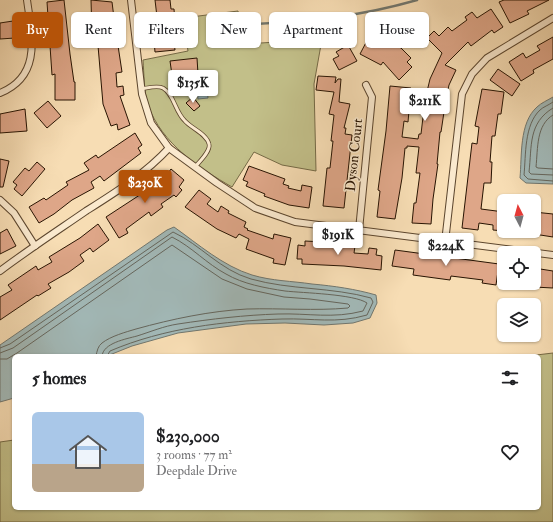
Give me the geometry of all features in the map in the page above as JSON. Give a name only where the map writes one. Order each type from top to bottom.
[{"type":"street","points":[[0,93],[7,90],[20,80],[28,68],[32,38],[27,0]]},
{"type":"street","points":[[131,0],[141,89],[151,123],[169,148],[255,208],[295,222],[445,242],[553,254]]},
{"type":"street","points":[[445,242],[462,94],[472,74],[487,58],[553,18]]},
{"type":"street","name":"Dyson Court","points":[[359,230],[372,97],[366,85]]},
{"type":"street","points":[[0,271],[34,246],[136,178],[156,162],[169,148]]},
{"type":"street","points":[[0,200],[14,213],[34,246]]},
{"type":"lane","points":[[141,89],[159,87],[164,89],[169,93],[177,111],[184,121],[205,137],[209,143],[209,148],[195,167]]},
{"type":"shaded area","points":[[206,15],[206,48],[261,48],[261,43],[269,42],[269,48],[320,48],[314,84],[316,171],[282,165],[254,152],[232,187],[207,172],[183,154],[162,132],[148,105],[145,89],[143,60],[188,51],[188,48],[198,48],[198,16]]},
{"type":"shaded area","points":[[553,353],[553,522],[0,522],[0,442],[12,440],[12,510],[541,510],[541,354]]},
{"type":"water","points":[[206,77],[208,98],[198,99],[196,79]]},
{"type":"water","points":[[553,97],[553,184],[526,183],[520,178],[522,140],[524,131],[531,114],[537,107]]},
{"type":"water","points":[[174,227],[211,254],[231,266],[252,275],[267,279],[352,289],[376,295],[377,303],[370,318],[353,323],[324,325],[285,323],[246,324],[178,333],[132,346],[112,354],[12,354],[12,399],[0,402],[0,345],[167,230]]},
{"type":"building","points":[[64,0],[70,54],[75,82],[75,100],[55,100],[55,74],[52,75],[50,48],[63,48],[63,12],[48,12],[47,2]]},
{"type":"building","points":[[91,0],[112,2],[113,12],[91,12]]},
{"type":"building","points":[[155,0],[170,0],[171,9],[174,9],[174,12],[156,12]]},
{"type":"building","points":[[504,0],[549,0],[527,11],[529,14],[510,23],[499,2]]},
{"type":"building","points":[[491,9],[503,27],[494,33],[492,30],[471,46],[468,42],[445,65],[456,70],[449,85],[443,112],[431,224],[412,223],[420,173],[416,173],[419,147],[407,146],[407,148],[405,148],[402,178],[395,219],[377,217],[380,191],[378,190],[390,86],[411,88],[408,122],[404,121],[402,137],[418,139],[419,134],[421,134],[425,100],[430,79],[442,53],[429,40],[429,36],[434,31],[439,36],[448,27],[452,31],[467,20],[465,17],[472,12],[477,18]]},
{"type":"building","points":[[12,21],[12,38],[0,39],[0,23]]},
{"type":"building","points":[[553,37],[553,59],[533,70],[534,73],[521,81],[509,62],[523,53],[526,58],[540,50],[537,46]]},
{"type":"building","points":[[365,44],[365,48],[401,48],[411,58],[407,62],[412,67],[399,80],[383,62],[381,65],[360,54]]},
{"type":"building","points":[[98,48],[118,48],[122,72],[116,73],[117,87],[123,86],[124,95],[120,96],[130,125],[118,130],[117,124],[111,126],[103,104]]},
{"type":"building","points":[[155,48],[175,48],[175,50],[155,52]]},
{"type":"building","points":[[343,48],[350,48],[357,61],[339,70],[333,59],[339,56],[336,52]]},
{"type":"building","points":[[197,58],[198,74],[192,75],[193,80],[173,82],[170,61]]},
{"type":"building","points":[[498,69],[520,84],[512,96],[490,80]]},
{"type":"building","points":[[318,76],[336,77],[335,83],[338,79],[341,79],[339,102],[350,104],[344,128],[346,128],[345,134],[352,135],[344,208],[323,206],[327,168],[330,168],[333,141],[331,141],[334,115],[329,114],[334,92],[316,90]]},
{"type":"building","points":[[482,89],[504,92],[501,114],[498,114],[495,136],[492,136],[490,162],[492,162],[491,183],[484,183],[481,209],[497,211],[497,230],[493,230],[493,225],[479,223],[478,230],[462,228],[472,143],[477,144],[479,127],[475,126]]},
{"type":"building","points":[[193,97],[200,106],[194,111],[186,103]]},
{"type":"building","points":[[48,101],[61,116],[47,128],[34,113]]},
{"type":"building","points":[[25,109],[27,131],[0,133],[0,114]]},
{"type":"building","points":[[135,133],[142,145],[138,148],[141,153],[104,181],[100,176],[91,182],[94,188],[72,200],[39,223],[29,207],[44,198],[46,200],[68,185],[66,182],[89,170],[84,163],[96,155],[98,158]]},
{"type":"building","points":[[0,159],[9,161],[3,187],[0,187]]},
{"type":"building","points":[[37,162],[45,169],[22,196],[14,189],[17,185],[13,182],[25,168],[29,171]]},
{"type":"building","points":[[249,166],[285,179],[283,184],[289,186],[288,188],[301,191],[302,185],[312,187],[309,208],[289,205],[264,196],[265,194],[246,186],[248,182],[243,180]]},
{"type":"building","points":[[171,169],[184,180],[179,187],[182,190],[176,197],[174,195],[161,204],[163,207],[151,216],[149,212],[126,229],[128,233],[119,238],[106,217],[155,185],[157,188]]},
{"type":"building","points":[[199,190],[211,199],[207,204],[218,212],[221,206],[229,211],[228,213],[246,222],[244,227],[248,229],[247,230],[273,239],[274,234],[291,238],[285,265],[273,263],[274,259],[246,249],[249,239],[239,234],[236,238],[217,229],[185,207]]},
{"type":"building","points":[[541,213],[553,214],[553,237],[541,235]]},
{"type":"building","points":[[98,224],[109,240],[93,252],[90,248],[80,255],[84,261],[48,284],[51,288],[38,296],[37,295],[0,320],[0,297],[12,290],[8,285],[36,266],[38,270],[52,262],[49,257],[80,238]]},
{"type":"building","points":[[7,229],[16,246],[0,254],[0,233]]},
{"type":"building","points":[[305,241],[341,243],[340,245],[355,246],[354,253],[368,254],[369,248],[377,249],[376,255],[382,256],[381,270],[302,264],[302,259],[297,259],[298,245],[305,246]]},
{"type":"building","points":[[395,250],[497,264],[496,285],[482,283],[483,280],[451,276],[450,280],[413,275],[414,269],[392,266]]},
{"type":"building","points":[[541,269],[553,271],[553,288],[541,287]]},
{"type":"waterway","points":[[261,24],[357,14],[397,6],[417,0]]}]
